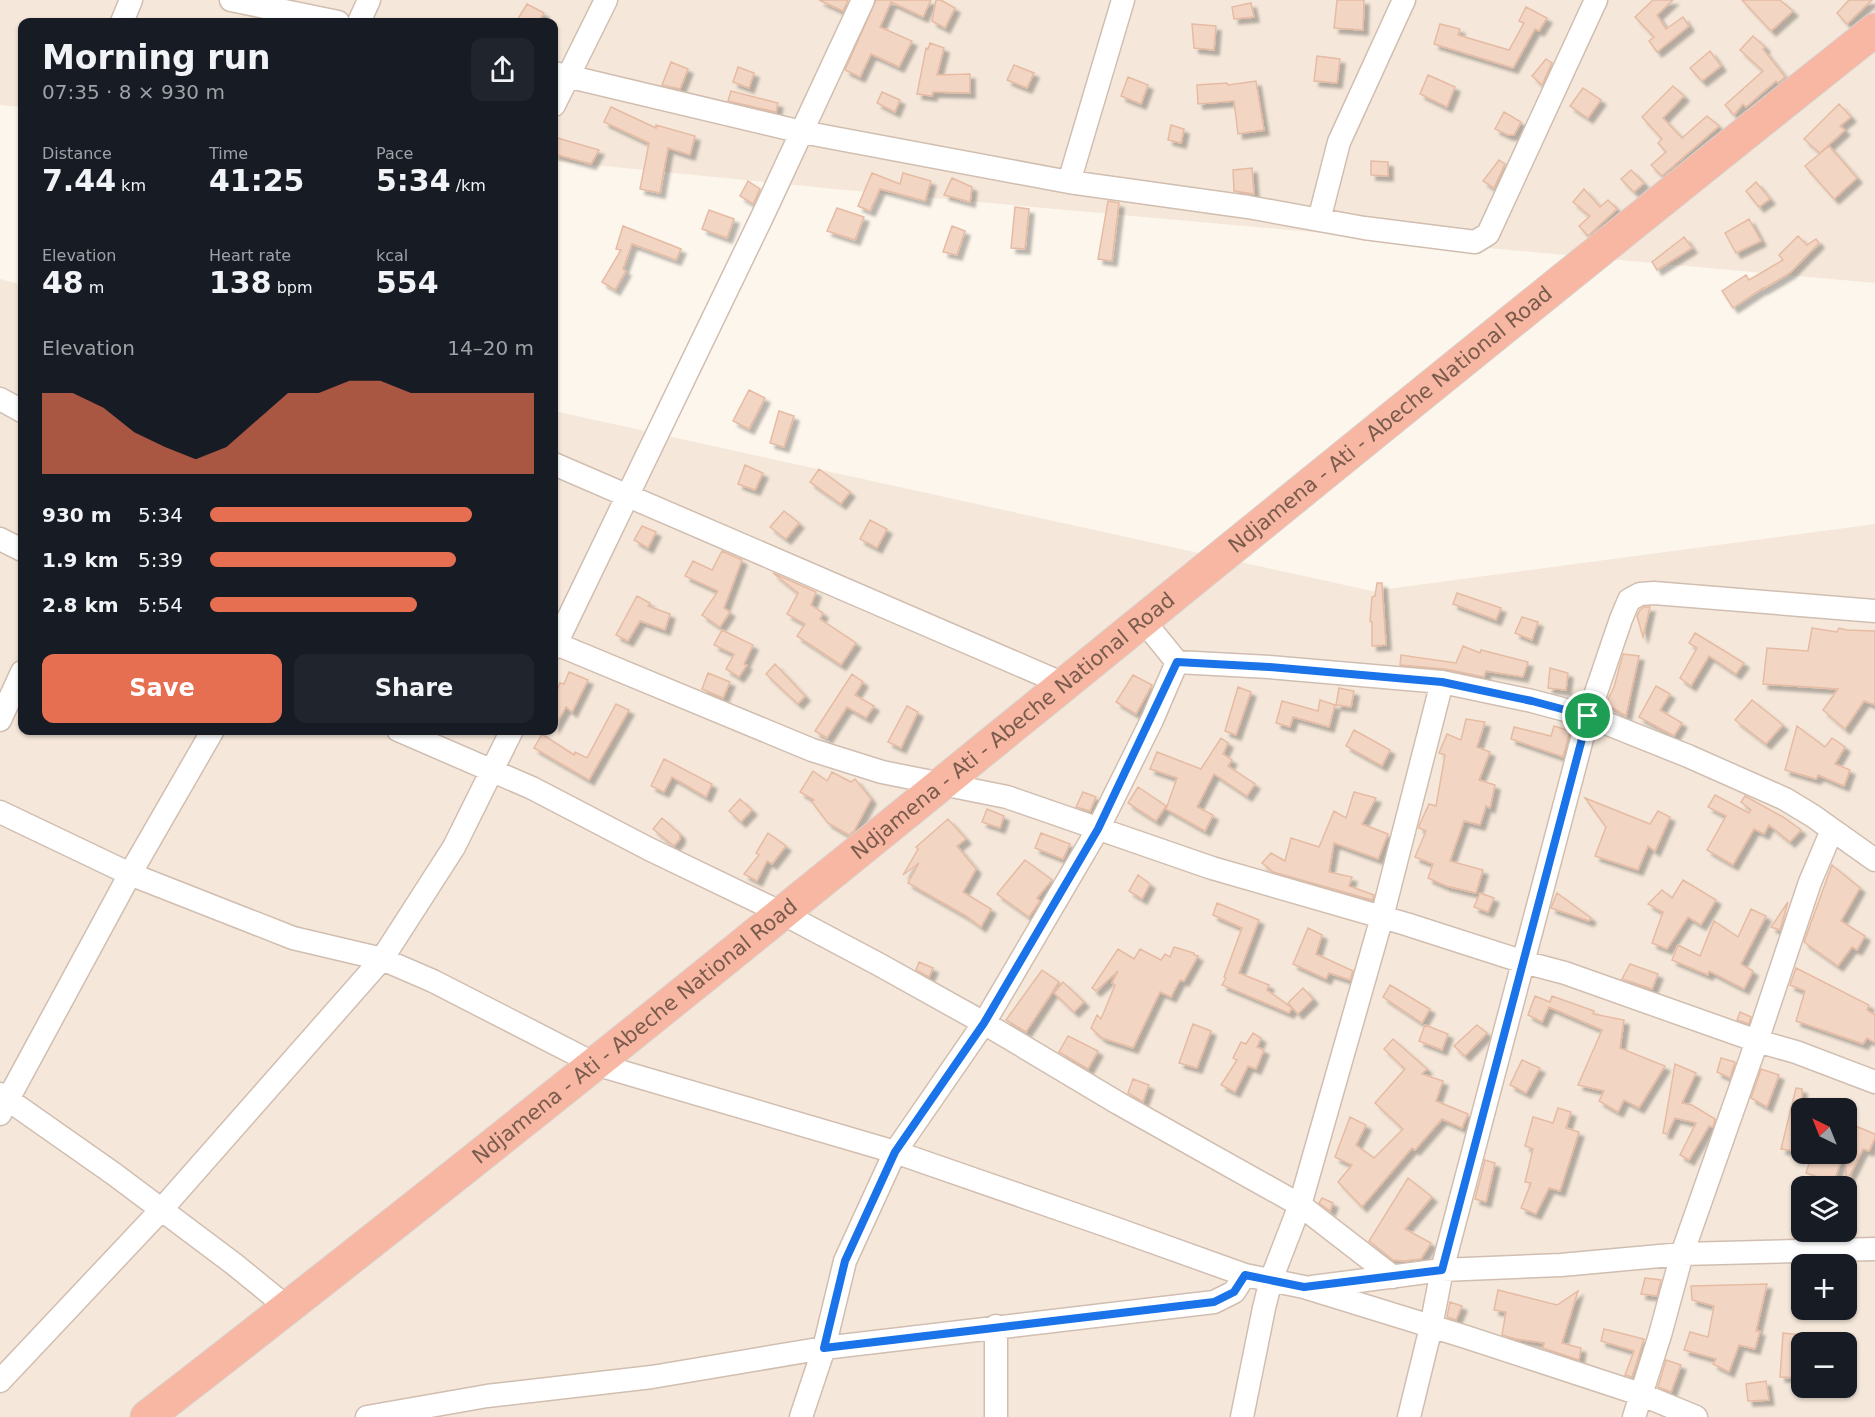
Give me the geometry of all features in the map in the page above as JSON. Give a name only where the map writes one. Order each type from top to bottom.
[{"type":"highway","name":"Ndjamena - Ati - Abeche National Road","points":[[147,1417],[595,1064],[941,785],[1142,619],[1875,30]]},
{"type":"street","points":[[124,18],[131,0]]},
{"type":"street","points":[[231,0],[319,18]]},
{"type":"street","points":[[360,18],[369,0]]},
{"type":"street","points":[[606,0],[561,74],[802,132],[1069,182],[1248,207],[1364,228],[1475,242],[1482,240],[1488,234],[1596,0]]},
{"type":"street","points":[[558,637],[802,132],[863,0]]},
{"type":"street","points":[[1069,182],[1123,0]]},
{"type":"street","points":[[1319,220],[1339,142],[1404,0]]},
{"type":"street","points":[[0,399],[18,409]]},
{"type":"street","points":[[558,466],[1064,684]]},
{"type":"street","points":[[0,539],[18,548]]},
{"type":"street","points":[[1409,1417],[1442,1270],[1588,716],[1620,619],[1629,600],[1640,594],[1654,593],[1875,611]]},
{"type":"street","points":[[1142,619],[1177,662],[1269,667],[1442,682],[1532,701],[1588,716],[1688,756],[1785,799],[1875,860]]},
{"type":"street","points":[[558,647],[812,750],[882,772],[1007,797],[1212,868],[1565,973],[1757,1041],[1796,1052],[1875,1082]]},
{"type":"street","points":[[801,1417],[824,1348],[845,1261],[895,1152],[984,1023],[1098,829],[1177,662]]},
{"type":"street","points":[[0,720],[18,681]]},
{"type":"street","points":[[1242,1417],[1271,1280],[1300,1205],[1382,917],[1442,682]]},
{"type":"street","points":[[210,735],[3,1103],[114,1174],[234,1264],[288,1308]]},
{"type":"street","points":[[409,735],[532,788],[649,849],[782,913],[984,1023],[1118,1103],[1300,1205],[1393,1277]]},
{"type":"street","points":[[0,1381],[161,1210],[382,959],[454,847],[510,735]]},
{"type":"street","points":[[0,812],[130,874],[293,938],[382,959],[433,981],[595,1064],[895,1152],[1245,1275],[1304,1287],[1466,1336],[1640,1394],[1696,1417]]},
{"type":"street","points":[[1634,1417],[1683,1254],[1810,882],[1832,830]]},
{"type":"street","points":[[1304,1287],[1442,1270],[1561,1265],[1683,1254],[1875,1249]]},
{"type":"street","points":[[367,1417],[487,1396],[652,1377],[824,1348],[1214,1302],[1234,1292],[1245,1275]]},
{"type":"street","points":[[996,1326],[996,1417]]},
{"type":"shaded area","points":[[0,0],[1875,0],[1875,283],[834,189],[558,161],[558,18],[18,18],[18,107],[0,105]]},
{"type":"shaded area","points":[[0,279],[18,284],[18,735],[558,735],[558,412],[1372,591],[1875,524],[1875,1417],[0,1417]]},
{"type":"building","points":[[819,0],[848,0],[843,11]]},
{"type":"building","points":[[876,0],[931,0],[923,17],[891,2],[880,27],[912,41],[899,67],[871,54],[860,77],[845,70]]},
{"type":"building","points":[[936,0],[941,0],[955,8],[945,28],[932,21]]},
{"type":"building","points":[[1337,0],[1364,0],[1363,30],[1334,28]]},
{"type":"building","points":[[1653,0],[1673,0],[1657,15],[1666,29],[1683,17],[1689,26],[1657,52],[1649,41],[1654,37],[1635,17]]},
{"type":"building","points":[[1742,0],[1780,0],[1793,11],[1771,31]]},
{"type":"building","points":[[1849,0],[1872,0],[1847,24],[1837,13]]},
{"type":"building","points":[[1251,3],[1254,17],[1234,19],[1232,7]]},
{"type":"building","points":[[527,4],[544,13],[541,18],[518,18]]},
{"type":"building","points":[[1526,7],[1547,18],[1539,31],[1535,29],[1513,68],[1434,44],[1440,24],[1460,29],[1458,35],[1509,50],[1524,23],[1519,21]]},
{"type":"building","points":[[1192,24],[1216,26],[1214,50],[1194,48]]},
{"type":"building","points":[[1753,36],[1765,47],[1763,49],[1785,77],[1778,83],[1776,81],[1746,107],[1743,104],[1734,115],[1725,105],[1763,71],[1740,50]]},
{"type":"building","points":[[930,43],[944,48],[937,75],[970,74],[970,93],[933,92],[932,96],[917,94],[926,48],[928,49]]},
{"type":"building","points":[[1710,51],[1721,66],[1702,81],[1690,68]]},
{"type":"building","points":[[1317,56],[1340,59],[1337,83],[1314,81]]},
{"type":"building","points":[[1546,59],[1552,63],[1542,85],[1532,76]]},
{"type":"building","points":[[671,62],[688,69],[680,89],[662,85]]},
{"type":"building","points":[[1014,65],[1034,73],[1027,88],[1007,80]]},
{"type":"building","points":[[738,67],[754,73],[749,88],[733,82]]},
{"type":"building","points":[[1428,75],[1455,87],[1447,107],[1420,94]]},
{"type":"building","points":[[1128,77],[1148,85],[1141,104],[1121,96]]},
{"type":"building","points":[[1256,81],[1264,130],[1238,134],[1234,101],[1198,104],[1197,85],[1227,83],[1228,85]]},
{"type":"building","points":[[1673,86],[1684,96],[1663,118],[1682,138],[1707,116],[1719,126],[1662,176],[1651,165],[1666,152],[1658,143],[1662,139],[1642,117]]},
{"type":"building","points":[[1583,88],[1601,100],[1588,118],[1570,106]]},
{"type":"building","points":[[731,91],[778,103],[776,112],[728,101]]},
{"type":"building","points":[[882,92],[900,100],[895,112],[877,103]]},
{"type":"building","points":[[1839,104],[1851,117],[1840,126],[1845,130],[1820,153],[1804,139]]},
{"type":"building","points":[[611,107],[656,128],[656,125],[695,136],[690,155],[668,148],[660,193],[640,189],[649,143],[604,122]]},
{"type":"building","points":[[1504,112],[1521,122],[1514,135],[1508,135],[1495,129]]},
{"type":"building","points":[[1171,125],[1184,129],[1181,143],[1168,140]]},
{"type":"building","points":[[558,138],[599,150],[591,164],[558,155]]},
{"type":"building","points":[[1829,146],[1857,178],[1834,199],[1805,166]]},
{"type":"building","points":[[1499,160],[1505,164],[1494,188],[1483,181]]},
{"type":"building","points":[[1371,161],[1388,162],[1388,176],[1371,175]]},
{"type":"building","points":[[1252,168],[1254,194],[1234,191],[1233,170]]},
{"type":"building","points":[[1631,170],[1644,183],[1634,192],[1621,179]]},
{"type":"building","points":[[872,173],[900,184],[903,173],[931,181],[925,201],[880,189],[870,211],[858,206]]},
{"type":"building","points":[[952,178],[972,187],[970,202],[944,195]]},
{"type":"building","points":[[748,181],[760,189],[753,204],[740,196]]},
{"type":"building","points":[[1756,182],[1770,199],[1759,207],[1746,191]]},
{"type":"building","points":[[1584,189],[1600,207],[1608,200],[1617,209],[1588,236],[1579,226],[1590,216],[1573,202]]},
{"type":"building","points":[[1108,201],[1119,203],[1112,261],[1098,259]]},
{"type":"building","points":[[1015,207],[1029,209],[1025,249],[1011,248]]},
{"type":"building","points":[[837,208],[864,217],[855,240],[827,231]]},
{"type":"building","points":[[709,210],[734,219],[727,238],[702,229]]},
{"type":"building","points":[[1749,219],[1761,241],[1736,253],[1725,233]]},
{"type":"building","points":[[623,226],[681,249],[676,260],[632,244],[623,269],[626,271],[615,290],[602,282],[621,250],[616,249]]},
{"type":"building","points":[[952,226],[965,231],[957,255],[943,252]]},
{"type":"building","points":[[1798,236],[1807,245],[1816,239],[1819,243],[1790,273],[1733,308],[1722,291],[1746,275],[1749,280],[1783,260],[1779,255]]},
{"type":"building","points":[[1684,237],[1692,248],[1657,270],[1652,262]]},
{"type":"building","points":[[749,390],[765,398],[749,429],[733,421]]},
{"type":"building","points":[[779,411],[794,416],[784,447],[770,443]]},
{"type":"building","points":[[745,465],[763,473],[755,490],[738,484]]},
{"type":"building","points":[[819,469],[850,492],[841,504],[810,482]]},
{"type":"building","points":[[784,511],[799,523],[786,539],[770,527]]},
{"type":"building","points":[[870,520],[887,529],[877,548],[860,539]]},
{"type":"building","points":[[642,526],[656,532],[648,548],[634,540]]},
{"type":"building","points":[[722,551],[742,560],[724,608],[730,612],[720,627],[702,615],[718,591],[685,576],[693,561],[712,570]]},
{"type":"building","points":[[773,573],[816,592],[811,605],[823,613],[820,619],[856,643],[841,665],[797,636],[805,624],[787,614],[798,593]]},
{"type":"building","points":[[1377,583],[1382,583],[1386,645],[1372,646],[1372,622],[1370,621],[1372,597],[1375,596]]},
{"type":"building","points":[[1457,593],[1501,608],[1496,620],[1453,604]]},
{"type":"building","points":[[637,596],[650,603],[648,606],[670,614],[665,630],[640,621],[628,641],[616,635]]},
{"type":"building","points":[[1644,607],[1650,607],[1643,637],[1637,616]]},
{"type":"building","points":[[1522,617],[1538,622],[1532,640],[1515,633]]},
{"type":"building","points":[[1812,628],[1837,632],[1839,628],[1875,631],[1875,705],[1864,701],[1845,729],[1823,710],[1838,689],[1763,684],[1767,648],[1808,651]]},
{"type":"building","points":[[722,630],[753,645],[744,664],[747,665],[739,677],[726,669],[734,654],[714,645]]},
{"type":"building","points":[[1695,633],[1744,663],[1736,674],[1709,656],[1691,686],[1680,678],[1697,648],[1689,643]]},
{"type":"building","points":[[1463,646],[1480,653],[1481,650],[1528,662],[1523,677],[1486,671],[1484,677],[1445,669],[1400,665],[1401,655],[1456,663]]},
{"type":"building","points":[[1623,654],[1639,656],[1626,716],[1606,704],[1614,687]]},
{"type":"building","points":[[775,664],[805,696],[798,704],[766,674]]},
{"type":"building","points":[[1550,668],[1568,673],[1566,690],[1548,688]]},
{"type":"building","points":[[569,672],[588,680],[572,712],[566,707],[558,721],[558,688],[560,683],[564,684]]},
{"type":"building","points":[[708,673],[730,682],[723,698],[702,689]]},
{"type":"building","points":[[852,674],[863,682],[855,695],[874,706],[866,718],[847,707],[827,738],[815,731]]},
{"type":"building","points":[[1133,675],[1152,685],[1136,714],[1116,702]]},
{"type":"building","points":[[1656,686],[1670,694],[1660,710],[1682,723],[1674,736],[1639,717]]},
{"type":"building","points":[[1238,687],[1251,692],[1236,735],[1225,731]]},
{"type":"building","points":[[1339,688],[1354,691],[1351,707],[1336,705]]},
{"type":"building","points":[[1320,700],[1335,705],[1329,727],[1293,717],[1290,727],[1276,723],[1282,701],[1318,711]]},
{"type":"building","points":[[1752,700],[1783,725],[1766,744],[1735,720]]},
{"type":"building","points":[[616,704],[629,710],[589,780],[534,748],[544,735],[574,755],[575,752],[587,758]]},
{"type":"building","points":[[907,706],[918,712],[901,748],[888,742]]},
{"type":"building","points":[[1466,719],[1485,722],[1477,747],[1490,752],[1479,780],[1495,785],[1490,808],[1486,806],[1480,825],[1464,821],[1450,861],[1483,870],[1476,893],[1446,886],[1428,878],[1433,864],[1415,857],[1426,831],[1419,826],[1429,804],[1436,806],[1445,755],[1439,753],[1447,734],[1461,740]]},
{"type":"building","points":[[1554,726],[1570,731],[1563,757],[1511,739],[1514,727],[1551,736]]},
{"type":"building","points":[[1797,726],[1825,747],[1832,738],[1845,747],[1835,764],[1850,770],[1844,786],[1818,775],[1816,779],[1785,770]]},
{"type":"building","points":[[1354,730],[1390,750],[1382,766],[1346,746]]},
{"type":"building","points":[[1221,738],[1228,743],[1223,754],[1232,760],[1228,766],[1255,784],[1247,796],[1214,774],[1197,807],[1213,815],[1205,831],[1166,809],[1177,778],[1150,769],[1157,752],[1201,769]]},
{"type":"building","points":[[664,759],[712,784],[706,797],[672,777],[664,792],[651,786]]},
{"type":"building","points":[[813,771],[827,781],[832,772],[851,782],[855,779],[871,799],[854,831],[849,835],[828,823],[812,802],[814,800],[800,792]]},
{"type":"building","points":[[1138,787],[1166,806],[1156,821],[1128,803]]},
{"type":"building","points":[[1083,792],[1096,797],[1090,811],[1076,807]]},
{"type":"building","points":[[1354,792],[1376,798],[1362,824],[1388,834],[1378,859],[1334,843],[1329,872],[1352,877],[1349,886],[1374,895],[1372,900],[1273,872],[1262,863],[1271,853],[1285,861],[1291,838],[1319,847],[1334,811],[1346,818]]},
{"type":"building","points":[[1715,795],[1749,813],[1751,810],[1741,802],[1745,796],[1801,830],[1790,842],[1769,825],[1764,834],[1754,829],[1733,865],[1707,850],[1726,816],[1708,807]]},
{"type":"building","points":[[1585,798],[1650,824],[1658,811],[1670,817],[1655,851],[1648,846],[1638,870],[1595,856],[1606,827]]},
{"type":"building","points":[[740,799],[752,810],[741,822],[729,811]]},
{"type":"building","points":[[987,809],[1004,816],[1000,828],[982,822]]},
{"type":"building","points":[[662,818],[680,834],[680,839],[674,846],[653,829]]},
{"type":"building","points":[[948,819],[966,839],[957,846],[976,869],[963,892],[991,909],[981,927],[908,883],[919,863],[903,875],[918,849],[916,847]]},
{"type":"building","points":[[768,833],[786,846],[772,864],[767,861],[757,881],[744,874],[759,855],[756,853]]},
{"type":"building","points":[[1041,833],[1070,844],[1063,859],[1035,848]]},
{"type":"building","points":[[1025,860],[1052,880],[1037,898],[1040,901],[1029,917],[997,894]]},
{"type":"building","points":[[1832,865],[1860,888],[1841,921],[1865,936],[1857,950],[1852,947],[1838,966],[1804,942]]},
{"type":"building","points":[[1138,875],[1150,884],[1142,899],[1129,891]]},
{"type":"building","points":[[1683,880],[1716,900],[1701,925],[1688,917],[1667,949],[1652,943],[1663,912],[1648,904],[1662,890],[1672,898]]},
{"type":"building","points":[[1480,893],[1494,898],[1488,912],[1474,907]]},
{"type":"building","points":[[1557,893],[1591,918],[1589,921],[1551,908]]},
{"type":"building","points":[[1788,902],[1780,930],[1771,927]]},
{"type":"building","points":[[1217,903],[1259,920],[1239,973],[1269,985],[1267,990],[1292,1008],[1289,1013],[1222,985],[1242,928],[1213,915]]},
{"type":"building","points":[[1751,909],[1766,916],[1741,964],[1753,971],[1744,989],[1709,971],[1708,975],[1672,960],[1678,945],[1700,956],[1714,921],[1738,937]]},
{"type":"building","points":[[1308,928],[1322,935],[1316,954],[1353,971],[1350,980],[1329,973],[1326,979],[1293,964]]},
{"type":"building","points":[[1174,947],[1198,956],[1184,981],[1180,980],[1171,997],[1160,992],[1133,1048],[1102,1038],[1091,1028],[1097,1015],[1101,1019],[1115,985],[1112,983],[1118,971],[1096,991],[1092,988],[1118,949],[1134,959],[1140,949],[1161,960],[1165,954],[1170,957]]},
{"type":"building","points":[[919,962],[933,968],[929,977],[916,970]]},
{"type":"building","points":[[1630,964],[1658,974],[1652,989],[1622,979]]},
{"type":"building","points":[[1796,968],[1869,1005],[1867,1010],[1875,1015],[1875,1043],[1867,1038],[1863,1044],[1796,1021],[1805,991],[1790,985]]},
{"type":"building","points":[[1042,970],[1059,982],[1026,1032],[1006,1020]]},
{"type":"building","points":[[1063,982],[1084,1002],[1074,1012],[1054,993]]},
{"type":"building","points":[[1390,985],[1430,1009],[1422,1023],[1383,997]]},
{"type":"building","points":[[1303,988],[1313,999],[1298,1014],[1288,1003]]},
{"type":"building","points":[[1535,996],[1550,1002],[1552,996],[1594,1011],[1593,1014],[1624,1020],[1620,1048],[1665,1066],[1639,1108],[1624,1100],[1618,1112],[1599,1101],[1604,1091],[1578,1085],[1602,1030],[1549,1007],[1542,1022],[1528,1015]]},
{"type":"building","points":[[1740,1012],[1751,1017],[1749,1024],[1737,1020]]},
{"type":"building","points":[[1193,1024],[1211,1031],[1197,1068],[1179,1063]]},
{"type":"building","points":[[1425,1025],[1448,1034],[1442,1050],[1419,1041]]},
{"type":"building","points":[[1477,1025],[1487,1033],[1465,1056],[1454,1046]]},
{"type":"building","points":[[1253,1033],[1261,1038],[1257,1047],[1264,1050],[1256,1069],[1248,1066],[1235,1092],[1221,1085],[1237,1060],[1233,1058],[1241,1042],[1246,1044]]},
{"type":"building","points":[[1068,1036],[1098,1051],[1088,1069],[1059,1052]]},
{"type":"building","points":[[1393,1039],[1427,1069],[1422,1074],[1443,1081],[1436,1101],[1468,1114],[1462,1128],[1442,1119],[1415,1150],[1412,1148],[1362,1207],[1338,1182],[1352,1165],[1335,1157],[1350,1117],[1366,1125],[1356,1145],[1374,1158],[1403,1129],[1375,1103],[1405,1069],[1384,1049]]},
{"type":"building","points":[[1721,1058],[1735,1062],[1730,1078],[1717,1072]]},
{"type":"building","points":[[1522,1060],[1540,1068],[1526,1093],[1510,1085]]},
{"type":"building","points":[[1675,1064],[1696,1073],[1682,1103],[1692,1105],[1715,1119],[1713,1127],[1709,1126],[1689,1160],[1680,1155],[1696,1123],[1675,1118],[1667,1134],[1663,1133]]},
{"type":"building","points":[[1761,1069],[1779,1075],[1767,1107],[1751,1098]]},
{"type":"building","points":[[1133,1079],[1149,1085],[1143,1102],[1128,1093]]},
{"type":"building","points":[[1796,1088],[1802,1089],[1802,1098],[1794,1098]]},
{"type":"building","points":[[1558,1108],[1571,1112],[1566,1128],[1579,1132],[1560,1191],[1549,1188],[1536,1214],[1521,1208],[1531,1183],[1525,1182],[1533,1149],[1525,1146],[1533,1117],[1553,1123]]},
{"type":"building","points":[[1791,1108],[1791,1150],[1781,1149]]},
{"type":"building","points":[[1857,1127],[1875,1134],[1869,1151],[1863,1149],[1857,1161]]},
{"type":"building","points":[[1485,1160],[1495,1163],[1486,1202],[1475,1199]]},
{"type":"building","points":[[1809,1164],[1840,1164],[1836,1176],[1815,1176],[1806,1173]]},
{"type":"building","points":[[1846,1164],[1856,1164],[1850,1176],[1846,1176]]},
{"type":"building","points":[[1408,1178],[1432,1197],[1405,1229],[1431,1243],[1421,1259],[1393,1260],[1369,1241]]},
{"type":"building","points":[[1322,1198],[1333,1203],[1330,1211],[1319,1203]]},
{"type":"building","points":[[1645,1278],[1661,1280],[1657,1296],[1641,1294]]},
{"type":"building","points":[[1767,1284],[1756,1331],[1760,1331],[1755,1349],[1739,1345],[1729,1372],[1713,1364],[1716,1359],[1684,1350],[1690,1332],[1708,1337],[1714,1306],[1692,1300],[1691,1286]]},
{"type":"building","points":[[1498,1290],[1557,1305],[1578,1291],[1562,1343],[1581,1348],[1579,1360],[1543,1348],[1544,1343],[1502,1335],[1506,1312],[1494,1310]]},
{"type":"building","points":[[1450,1302],[1462,1306],[1456,1320],[1447,1317]]},
{"type":"building","points":[[1604,1329],[1644,1339],[1632,1377],[1625,1375],[1634,1351],[1601,1341]]},
{"type":"building","points":[[1783,1333],[1791,1334],[1791,1378],[1780,1377]]},
{"type":"building","points":[[1666,1360],[1681,1365],[1671,1392],[1658,1387]]},
{"type":"building","points":[[1766,1381],[1769,1400],[1748,1401],[1746,1384]]},
{"type":"route","points":[[1177,662],[1269,667],[1442,682],[1532,701],[1588,716],[1442,1270],[1304,1287],[1245,1275],[1234,1292],[1214,1302],[824,1348],[845,1261],[895,1152],[984,1023],[1098,829],[1152,720],[1177,662]]}]
